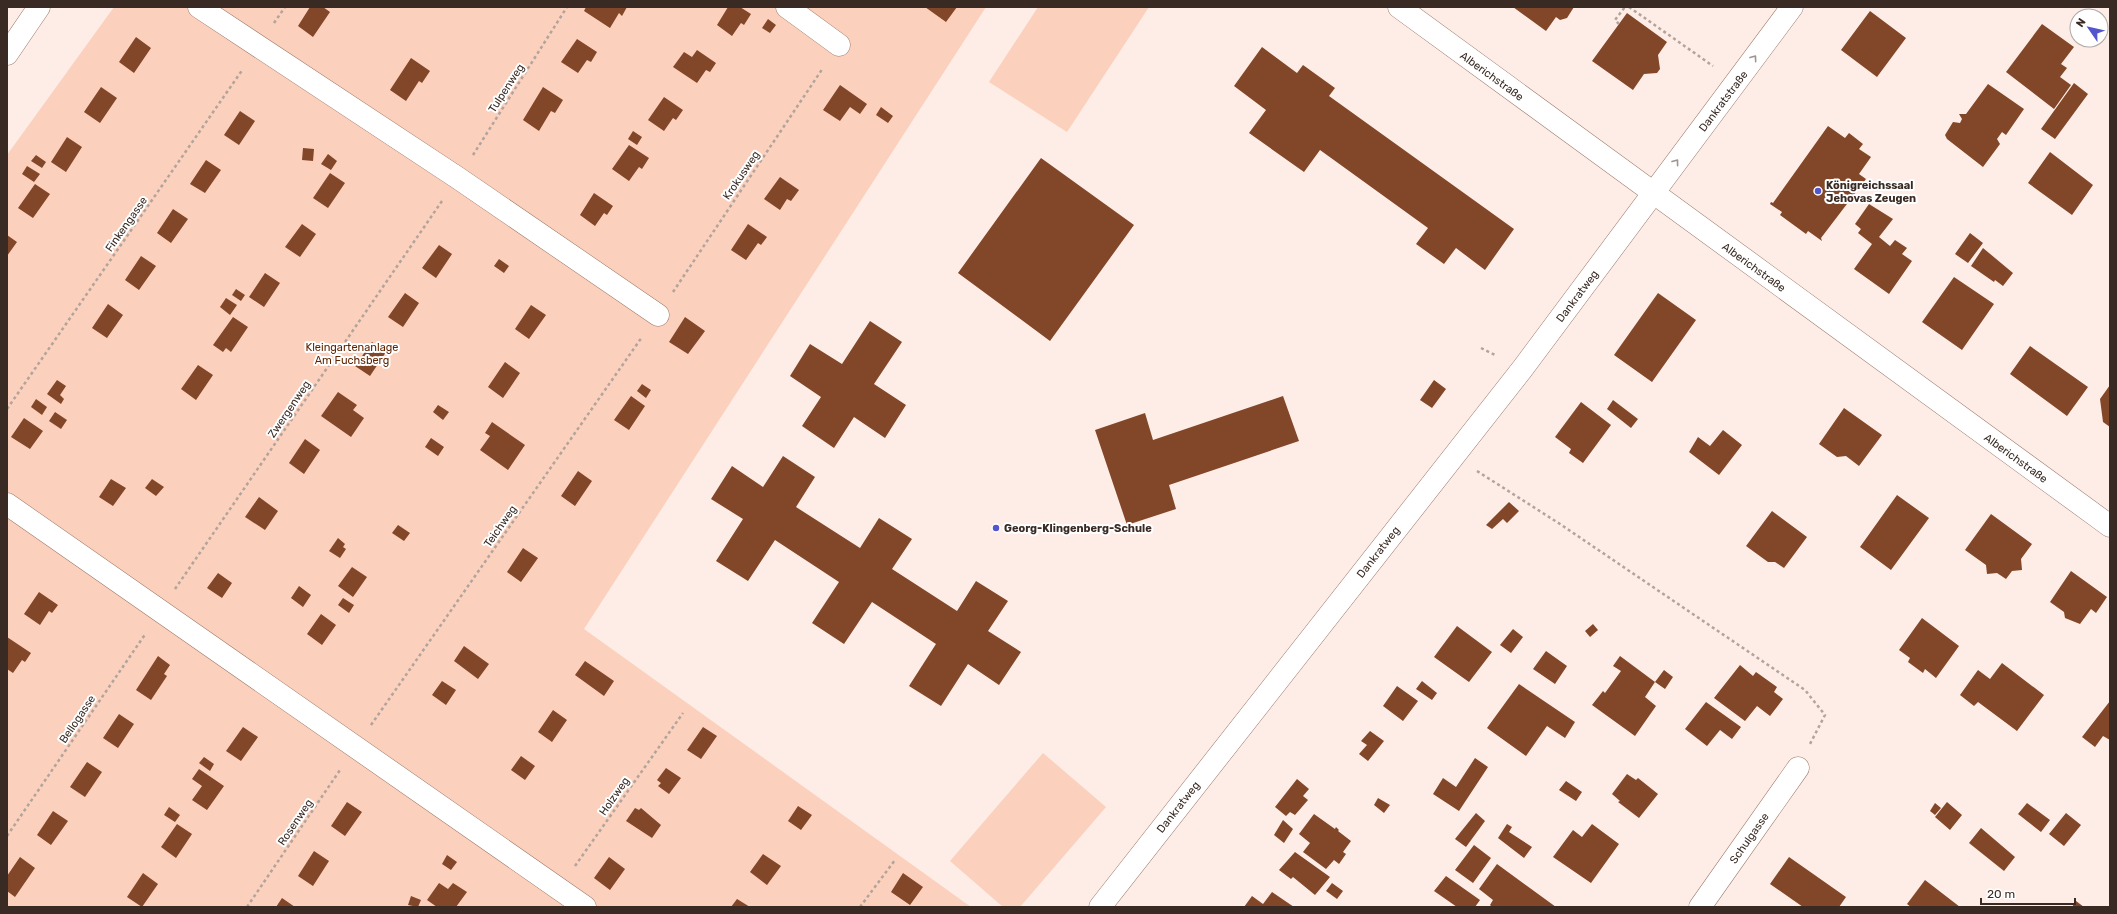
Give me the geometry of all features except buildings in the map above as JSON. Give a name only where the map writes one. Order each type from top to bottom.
[{"type":"street","points":[[7,54],[39,7]]},
{"type":"street","points":[[199,7],[458,178],[658,315]]},
{"type":"street","points":[[787,7],[839,45]]},
{"type":"street","name":"Alberichstraße","points":[[1399,7],[2110,526]]},
{"type":"street","name":"Dankratstraße","points":[[1652,193],[1792,7]]},
{"type":"street","name":"Dankratweg","points":[[1100,907],[1528,362],[1652,193]]},
{"type":"street","points":[[7,504],[585,907]]},
{"type":"street","name":"Schulgasse","points":[[1700,907],[1798,768]]},
{"type":"path","name":"Tulpenweg","points":[[458,178],[567,7]]},
{"type":"path","points":[[1619,24],[1615,20],[1625,7]]},
{"type":"path","points":[[1629,7],[1711,65]]},
{"type":"path","name":"Krokusweg","points":[[658,315],[839,45]]},
{"type":"path","name":"Finkengasse","points":[[7,409],[258,47]]},
{"type":"path","name":"Zwergenweg","points":[[161,610],[458,178]]},
{"type":"path","name":"Teichweg","points":[[356,747],[658,315]]},
{"type":"path","points":[[1454,456],[1560,524],[1805,690],[1825,715],[1798,768]]},
{"type":"path","name":"Bellogasse","points":[[7,836],[161,610]]},
{"type":"path","name":"Holzweg","points":[[558,889],[683,712]]},
{"type":"path","name":"Rosenweg","points":[[247,907],[356,747]]},
{"type":"path","points":[[860,907],[895,860]]},
{"type":"green space","name":"Kleingartenanlage Am Fuchsberg","points":[[114,7],[986,7],[584,629],[971,907],[7,907],[7,155]]},
{"type":"green space","points":[[1038,7],[1149,7],[1067,132],[989,82]]},
{"type":"green space","points":[[1043,753],[1106,807],[1020,907],[1003,907],[950,861]]},
{"type":"place","name":"Königreichssaal Jehovas Zeugen","points":[[1818,191]]},
{"type":"place","name":"Georg-Klingenberg-Schule","points":[[996,528]]}]
